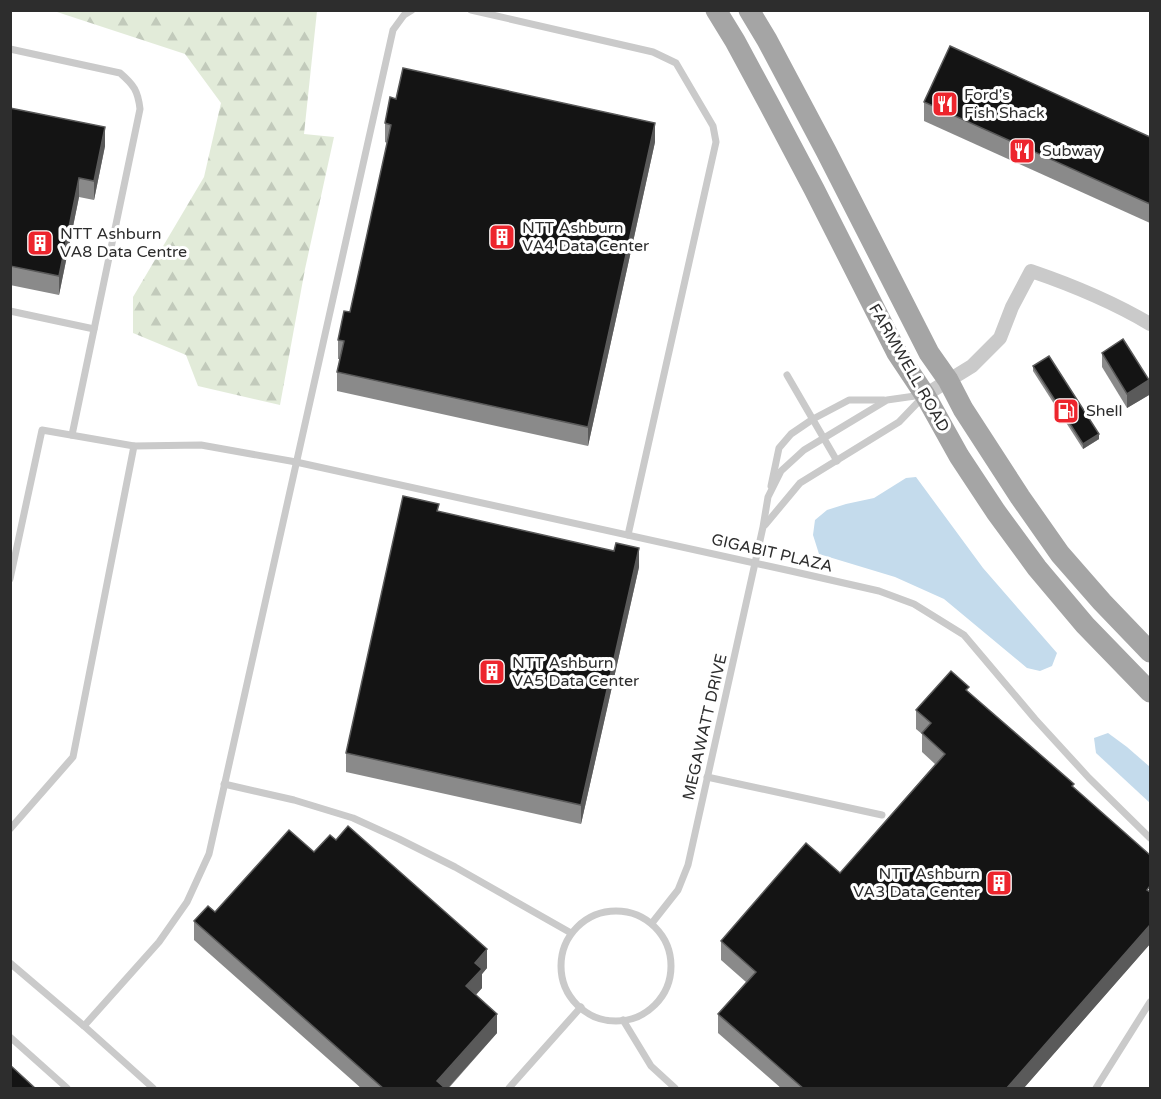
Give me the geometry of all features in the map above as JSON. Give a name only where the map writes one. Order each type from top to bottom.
[{"type":"main road","name":"FARMWELL ROAD","points":[[716,10],[769,104],[897,353],[925,395],[959,456],[1037,568],[1084,625],[1150,692]]},
{"type":"main road","name":"FARMWELL ROAD","points":[[749,10],[826,151],[929,353],[948,380],[963,409],[1060,554],[1150,652]]},
{"type":"street","points":[[925,395],[972,366],[1000,338],[1012,307],[1031,271],[1068,283],[1127,310],[1150,324]]},
{"type":"lane","points":[[84,1026],[159,942],[187,902],[209,854],[393,30],[404,15],[412,10]]},
{"type":"lane","points":[[471,10],[653,52],[676,63],[713,126],[716,142],[628,535]]},
{"type":"lane","points":[[10,50],[120,73],[132,83],[139,96],[140,109],[72,435]]},
{"type":"lane","points":[[10,311],[94,329]]},
{"type":"lane","points":[[787,375],[837,461]]},
{"type":"lane","points":[[768,497],[779,448],[791,434],[813,419],[849,400],[887,400],[925,395]]},
{"type":"lane","points":[[763,527],[800,483],[899,422],[925,395]]},
{"type":"lane","points":[[768,497],[781,471],[804,450],[887,400]]},
{"type":"lane","name":"GIGABIT PLAZA","points":[[10,579],[42,430],[134,446],[201,445],[296,462],[879,591],[914,604],[964,635],[1035,719],[1089,778],[1150,838]]},
{"type":"lane","points":[[10,829],[73,757],[134,446]]},
{"type":"lane","name":"MEGAWATT DRIVE","points":[[652,923],[678,890],[688,865],[768,497]]},
{"type":"lane","points":[[707,777],[882,815]]},
{"type":"lane","points":[[224,784],[294,800],[353,818],[455,867],[572,933]]},
{"type":"lane","points":[[619,910],[637,914],[652,923],[664,937],[671,954],[669,981],[656,1005],[641,1015],[623,1020],[605,1020],[588,1013],[574,1001],[565,986],[561,968],[563,950],[572,933],[584,921],[601,912],[619,910]]},
{"type":"lane","points":[[10,963],[153,1089]]},
{"type":"lane","points":[[1096,1089],[1150,1002]]},
{"type":"lane","points":[[509,1089],[581,1007]]},
{"type":"lane","points":[[623,1020],[651,1066],[675,1089]]},
{"type":"lane","points":[[10,1037],[67,1089]]},
{"type":"green space","points":[[54,11],[317,11],[304,134],[334,137],[305,269],[280,405],[198,386],[186,355],[133,333],[133,297],[204,177],[221,103],[185,54]]},
{"type":"water","points":[[916,477],[983,568],[1057,653],[1052,666],[1040,671],[1027,668],[944,599],[895,577],[819,554],[813,535],[815,520],[827,510],[874,498],[906,478]]},
{"type":"water","points":[[1108,733],[1150,767],[1150,803],[1096,753],[1094,738]]},
{"type":"building","points":[[950,46],[1150,137],[1150,204],[924,102]]},
{"type":"building","name":"NTT Ashburn VA4 Data Center","points":[[403,68],[655,123],[588,427],[337,372],[344,341],[338,340],[344,311],[350,312],[391,125],[385,123],[390,97],[396,99]]},
{"type":"building","name":"NTT Ashburn VA8 Data Centre","points":[[10,108],[105,127],[94,181],[79,178],[59,276],[10,266]]},
{"type":"building","points":[[1123,339],[1149,380],[1127,394],[1102,353]]},
{"type":"building","points":[[1049,356],[1099,434],[1083,444],[1033,366]]},
{"type":"building","name":"NTT Ashburn VA5 Data Center","points":[[403,496],[439,504],[437,511],[614,551],[616,543],[639,548],[581,805],[346,753]]},
{"type":"building","name":"NTT Ashburn VA3 Data Center","points":[[951,671],[969,687],[966,690],[1074,784],[1072,786],[1150,855],[1150,886],[1147,890],[1150,892],[1150,925],[1006,1089],[804,1089],[718,1014],[756,972],[721,941],[806,843],[840,873],[945,754],[922,733],[931,723],[916,710]]},
{"type":"building","points":[[348,826],[487,949],[475,963],[482,969],[466,986],[497,1014],[437,1081],[446,1089],[384,1089],[194,921],[208,906],[215,912],[289,830],[314,852],[330,835],[336,840]]},
{"type":"building","points":[[10,1065],[36,1089],[10,1089]]},
{"type":"place","name":"Ford's Fish Shack","points":[[945,104]]},
{"type":"place","name":"Subway","points":[[1022,151]]},
{"type":"place","name":"NTT Ashburn VA4 Data Center","points":[[502,237]]},
{"type":"place","name":"NTT Ashburn VA8 Data Centre","points":[[40,243]]},
{"type":"place","name":"Shell","points":[[1066,411]]},
{"type":"place","name":"NTT Ashburn VA5 Data Center","points":[[492,672]]},
{"type":"place","name":"NTT Ashburn VA3 Data Center","points":[[999,883]]}]
